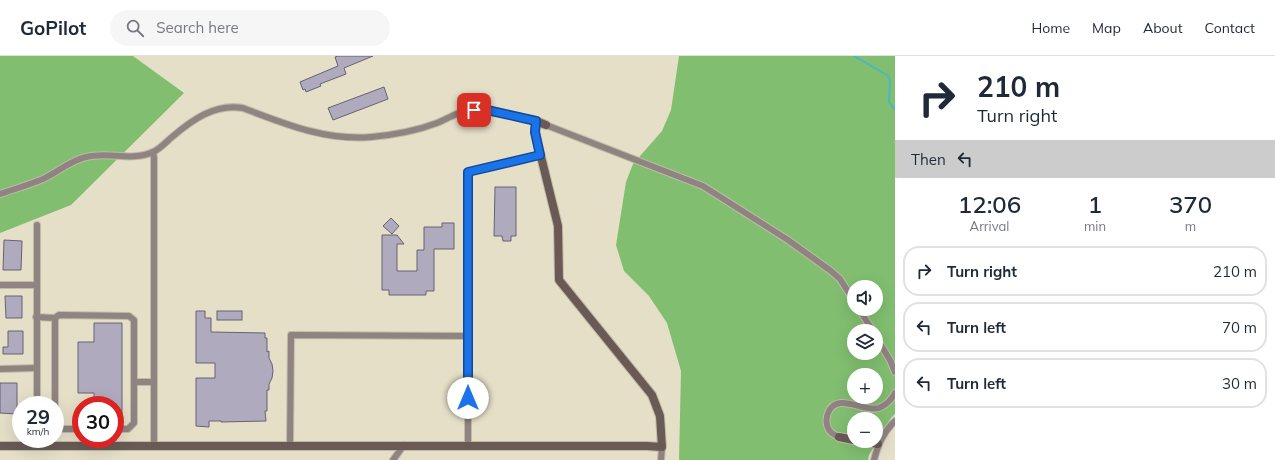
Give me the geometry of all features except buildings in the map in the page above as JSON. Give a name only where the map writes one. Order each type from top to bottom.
[{"type":"street","points":[[0,194],[42,179],[71,163],[86,157],[102,155],[127,157],[153,152],[190,122],[220,108],[243,108],[304,130],[345,137],[371,137],[412,131],[437,123],[468,110],[487,110],[536,121],[703,186],[788,240],[831,271],[840,279],[847,290]]},
{"type":"street","points":[[536,121],[535,132],[558,226],[559,280],[652,395],[660,416],[662,447],[661,460]]},
{"type":"street","points":[[153,152],[154,447]]},
{"type":"street","points":[[468,446],[468,172],[540,155]]},
{"type":"street","points":[[36,396],[37,225]]},
{"type":"street","points":[[0,285],[37,285]]},
{"type":"street","points":[[36,317],[55,318],[59,315],[129,316],[134,320],[134,423],[128,429],[124,429]]},
{"type":"street","points":[[55,318],[55,396]]},
{"type":"street","points":[[290,445],[291,335],[467,336]]},
{"type":"street","points":[[883,348],[895,372]]},
{"type":"street","points":[[0,369],[36,368]]},
{"type":"street","points":[[134,382],[154,382]]},
{"type":"street","points":[[847,439],[833,435],[829,431],[826,423],[827,414],[832,406],[844,403],[872,408],[880,407],[892,399],[895,393]]},
{"type":"street","points":[[883,435],[895,421]]},
{"type":"street","points":[[64,443],[154,447],[404,445],[662,447]]},
{"type":"street","points":[[0,446],[12,445]]},
{"type":"street","points":[[393,460],[404,445]]},
{"type":"street","points":[[874,460],[877,448]]},
{"type":"green space","points":[[0,56],[133,56],[184,93],[71,205],[0,233]]},
{"type":"green space","points":[[679,56],[895,56],[895,414],[883,431],[883,412],[847,412],[847,448],[873,448],[868,460],[679,460],[681,371],[667,323],[649,296],[624,271],[616,245],[626,182],[633,164],[662,131],[671,110]]},
{"type":"waterway","points":[[854,56],[887,75],[890,80],[889,102],[895,110]]},
{"type":"route","points":[[468,398],[468,172],[540,155],[534,126],[536,121],[482,109],[474,110]]}]
